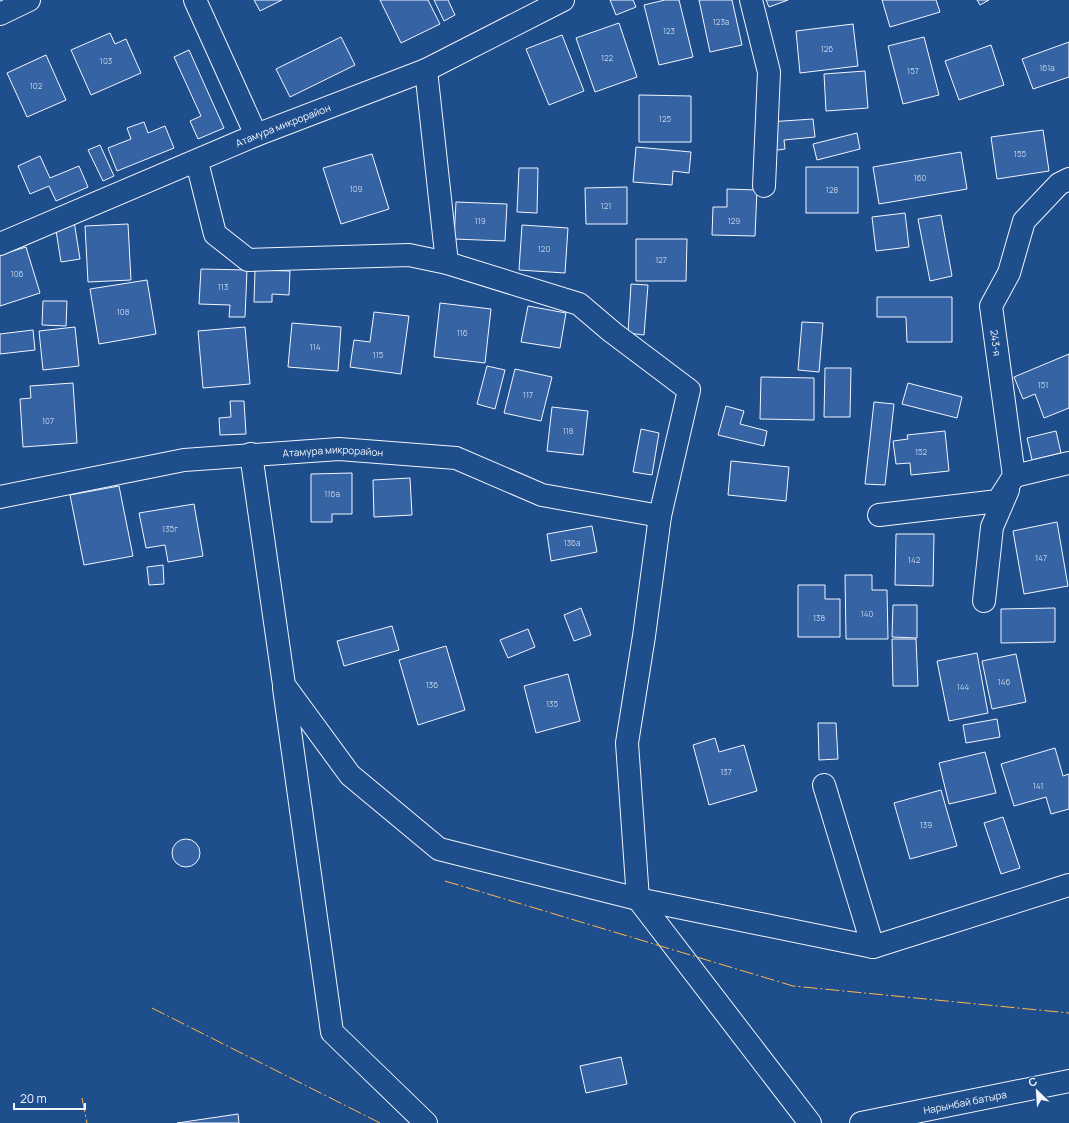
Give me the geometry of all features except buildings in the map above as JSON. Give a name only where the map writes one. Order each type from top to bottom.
[{"type":"street","points":[[0,14],[29,0]]},
{"type":"street","points":[[195,0],[256,135]]},
{"type":"street","name":"Атамура микрорайон","points":[[0,244],[197,162],[256,135],[426,70],[563,0]]},
{"type":"street","points":[[751,0],[770,72],[764,186]]},
{"type":"street","points":[[426,70],[447,262]]},
{"type":"street","points":[[197,162],[215,234],[248,260],[409,255],[447,262],[579,304],[612,332],[689,390],[660,516],[644,636],[627,743],[638,898],[810,1123]]},
{"type":"street","name":"243-я","points":[[1014,476],[992,306],[1009,273],[1024,221],[1059,184],[1069,179]]},
{"type":"street","name":"Атамура микрорайон","points":[[0,497],[184,460],[339,449],[456,458],[542,495],[660,516]]},
{"type":"street","points":[[252,454],[332,1032],[426,1123]]},
{"type":"street","points":[[879,515],[998,501],[1014,476],[1069,463]]},
{"type":"street","points":[[984,601],[992,527],[1014,476]]},
{"type":"street","points":[[284,685],[350,775],[439,849],[638,898],[873,947],[1069,885]]},
{"type":"street","points":[[824,785],[873,947]]},
{"type":"street","name":"Нарынбай батыра","points":[[861,1123],[1069,1082]]},
{"type":"power","points":[[445,881],[793,986],[1069,1013]]},
{"type":"power","points":[[152,1008],[380,1123]]},
{"type":"power","points":[[82,1098],[87,1123]]}]
